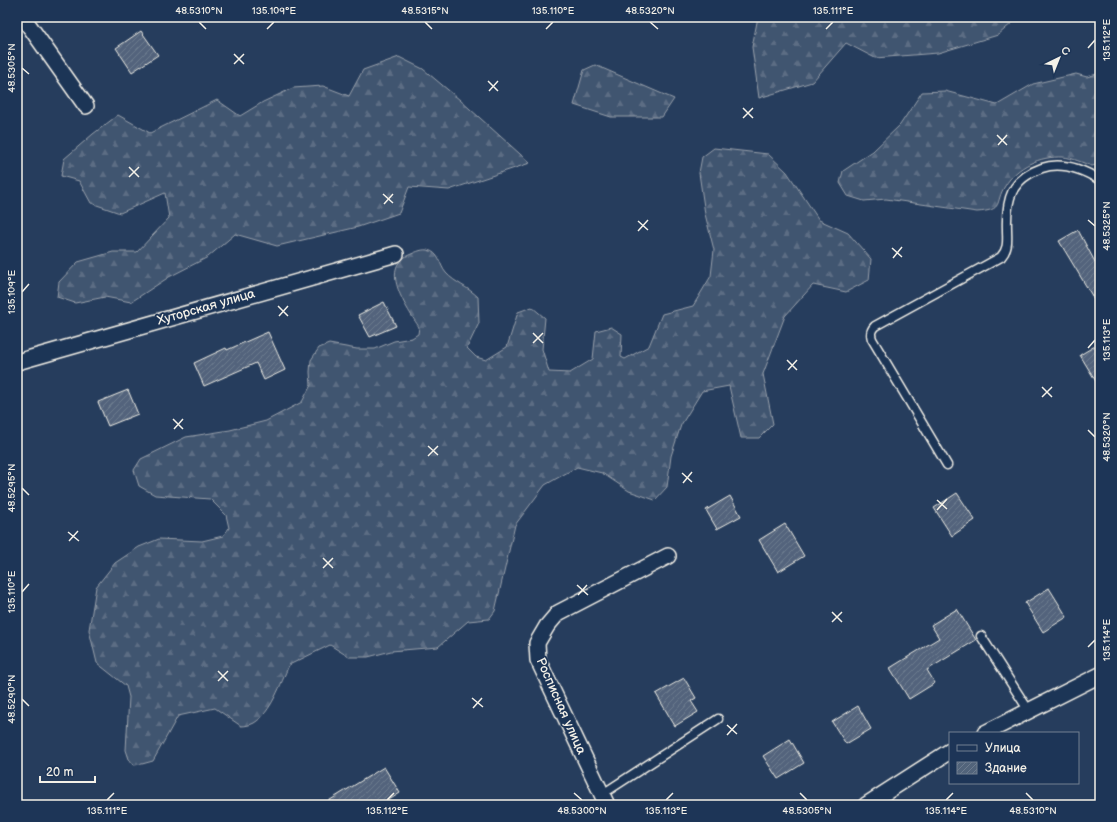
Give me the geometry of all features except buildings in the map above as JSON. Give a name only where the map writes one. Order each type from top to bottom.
[{"type":"street","points":[[23,17],[86,106]]},
{"type":"street","name":"Хуторская улица","points":[[17,362],[396,254]]},
{"type":"street","name":"Росписная улица","points":[[604,800],[538,660],[537,643],[547,626],[558,613],[668,556]]},
{"type":"street","points":[[987,732],[1100,675]]},
{"type":"street","points":[[866,805],[949,752]]},
{"type":"lane","points":[[947,464],[872,339],[872,329],[1001,257],[1008,244],[1007,216],[1011,192],[1019,180],[1031,172],[1046,167],[1062,166],[1076,168],[1100,180]]},
{"type":"lane","points":[[981,636],[1028,711]]},
{"type":"lane","points":[[604,800],[718,720]]},
{"type":"green space","points":[[758,17],[1019,17],[998,35],[938,53],[875,58],[846,43],[812,82],[759,98],[752,47]]},
{"type":"green space","points":[[399,57],[423,69],[530,163],[449,190],[409,187],[399,213],[358,227],[277,246],[235,234],[208,257],[169,277],[131,302],[105,297],[75,303],[57,297],[59,282],[78,262],[113,252],[137,252],[169,218],[165,193],[120,213],[91,203],[79,181],[61,176],[64,159],[118,115],[150,133],[217,100],[240,116],[263,102],[293,88],[323,86],[349,96],[363,70]]},
{"type":"green space","points":[[595,65],[674,99],[662,117],[611,117],[574,105],[584,70]]},
{"type":"green space","points":[[1100,73],[1100,164],[1092,166],[1074,159],[1063,157],[1038,160],[1023,168],[1010,179],[995,207],[986,211],[977,212],[886,199],[864,201],[848,196],[840,183],[843,171],[873,151],[900,125],[922,92],[945,91],[997,105],[1033,84],[1076,74],[1087,77]]},
{"type":"green space","points":[[714,148],[768,154],[787,172],[819,220],[848,233],[871,259],[869,280],[846,292],[813,285],[785,316],[763,374],[773,424],[759,438],[741,438],[729,386],[702,391],[681,425],[671,456],[667,487],[655,500],[629,491],[602,473],[577,467],[545,485],[515,525],[495,611],[489,619],[468,621],[438,647],[391,651],[368,657],[349,657],[330,645],[289,665],[279,689],[266,712],[254,723],[241,726],[215,708],[178,716],[153,761],[134,765],[129,759],[126,750],[129,697],[126,686],[97,663],[89,630],[96,587],[115,563],[139,547],[159,539],[202,541],[223,536],[229,528],[226,515],[210,499],[155,495],[139,486],[134,470],[141,459],[186,437],[230,430],[266,421],[302,402],[311,385],[311,360],[319,348],[329,344],[357,349],[375,349],[394,341],[412,338],[418,334],[419,327],[398,290],[396,269],[400,261],[409,255],[422,250],[431,251],[434,253],[446,273],[453,280],[470,290],[478,297],[479,323],[467,348],[476,357],[486,360],[507,347],[518,312],[532,307],[545,318],[542,349],[549,372],[570,373],[593,359],[596,331],[611,327],[622,334],[621,357],[625,359],[649,346],[662,314],[693,306],[711,276],[714,250],[705,214],[699,173],[702,157]]}]
